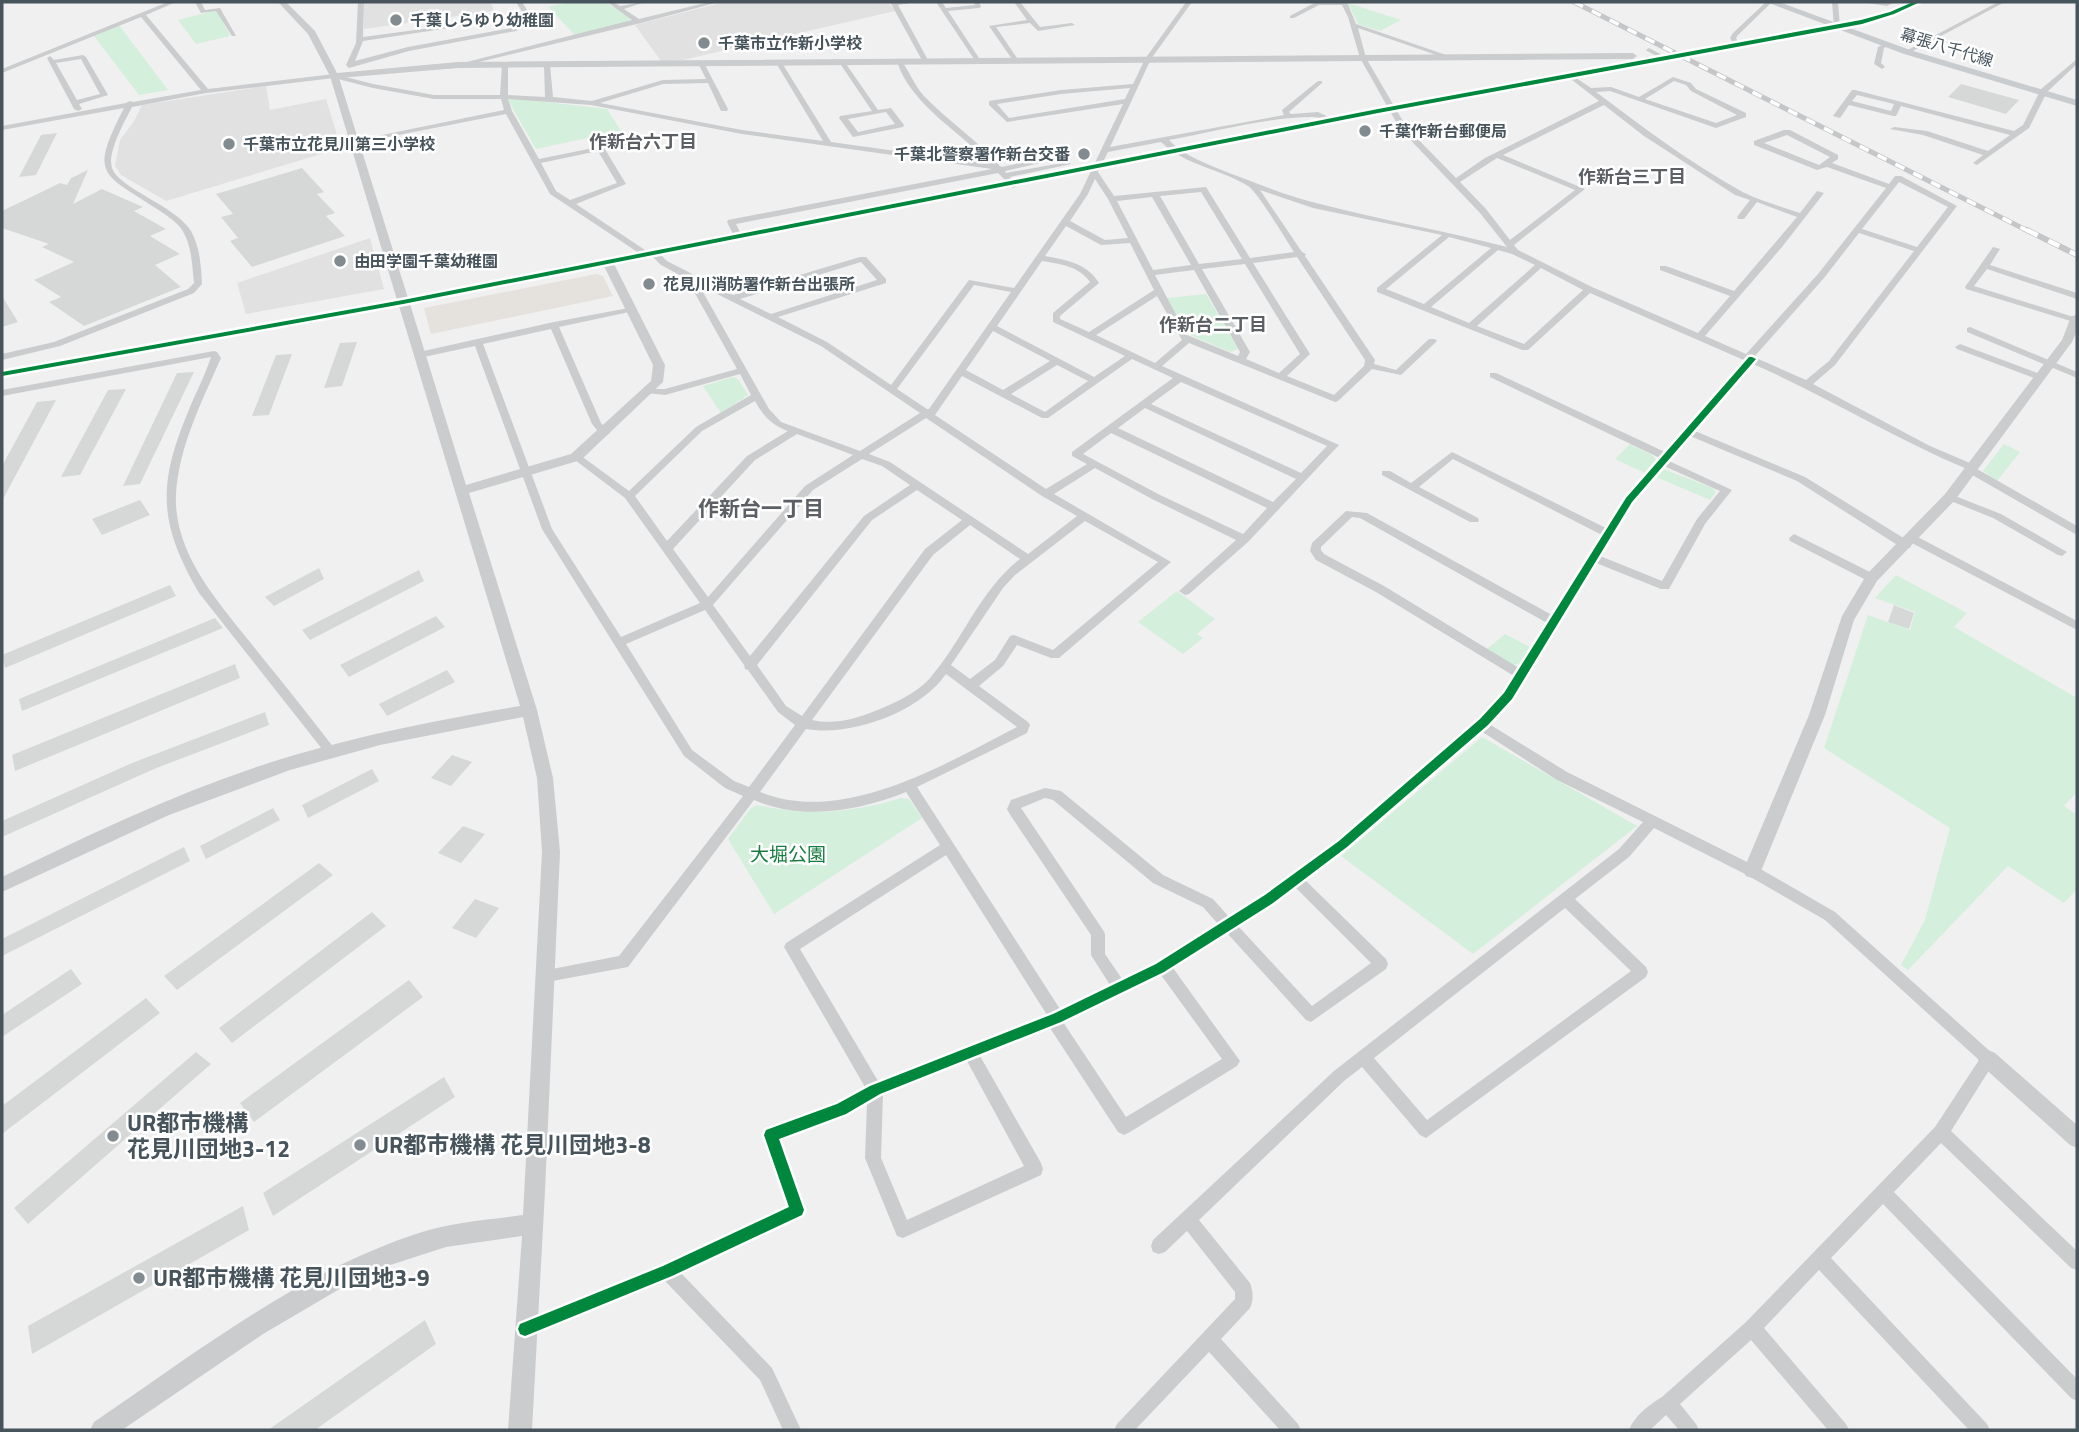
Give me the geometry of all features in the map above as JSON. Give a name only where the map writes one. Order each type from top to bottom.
[{"type":"main road","name":"幕張八千代線","points":[[1770,2],[1907,52],[2077,103]]},
{"type":"street","points":[[2,71],[173,2]]},
{"type":"street","points":[[198,2],[203,12],[218,9],[234,35]]},
{"type":"street","points":[[282,2],[312,33],[338,75],[352,142],[529,710],[545,778],[551,852],[547,975],[520,1430]]},
{"type":"street","points":[[338,75],[359,51],[362,39],[361,2]]},
{"type":"street","points":[[349,65],[408,49],[514,30],[529,18],[519,2]]},
{"type":"street","points":[[610,2],[639,22]]},
{"type":"street","points":[[619,8],[642,2]]},
{"type":"street","points":[[458,65],[713,2]]},
{"type":"street","points":[[913,2],[893,3],[926,62]]},
{"type":"street","points":[[939,2],[978,61]]},
{"type":"street","points":[[944,10],[979,6],[976,2]]},
{"type":"street","points":[[1017,2],[1038,29],[1072,24]]},
{"type":"street","points":[[620,642],[708,605],[809,488],[930,413],[1018,291],[1097,169],[1147,60],[1189,2]]},
{"type":"street","points":[[1737,44],[1733,38],[1735,34],[1770,2]]},
{"type":"street","points":[[1835,2],[1837,26]]},
{"type":"street","points":[[1864,2],[1892,2]]},
{"type":"street","points":[[2,128],[206,91],[338,75],[458,65],[1628,55],[1650,61],[1837,26],[1892,13],[1917,2]]},
{"type":"street","points":[[1907,52],[2002,2]]},
{"type":"street","points":[[1292,17],[1318,4],[1345,3],[1363,58],[1393,112],[1405,129],[1512,248],[1589,289],[1807,384],[1926,448],[1972,469],[2077,531]]},
{"type":"street","points":[[142,14],[206,91]]},
{"type":"street","points":[[1016,61],[992,26],[1032,21]]},
{"type":"street","points":[[1354,25],[1447,57]]},
{"type":"street","points":[[362,39],[453,27]]},
{"type":"street","points":[[1882,67],[1877,64],[1881,47],[1886,45]]},
{"type":"street","points":[[1649,50],[1666,59]]},
{"type":"street","points":[[43,54],[52,62],[80,113]]},
{"type":"street","points":[[52,62],[83,57],[104,94],[75,103]]},
{"type":"street","points":[[738,236],[732,222],[974,176],[1006,178],[1097,169],[1573,77],[1648,65],[1650,61]]},
{"type":"street","points":[[1978,163],[2026,126],[2044,91],[2077,61]]},
{"type":"street","points":[[842,62],[876,112]]},
{"type":"street","points":[[900,62],[920,96],[1006,178]]},
{"type":"street","points":[[701,63],[724,109]]},
{"type":"street","points":[[779,63],[830,145]]},
{"type":"street","points":[[505,65],[504,96],[508,111],[553,192],[584,212],[583,215],[690,277],[824,344],[930,413],[1046,494],[1166,562],[1055,655],[1014,639],[999,663],[970,686]]},
{"type":"street","points":[[547,65],[549,98]]},
{"type":"street","points":[[2,374],[403,302],[976,190],[1006,178],[1060,156],[1067,164],[1006,178],[591,103],[504,96],[434,97],[373,86],[338,75]]},
{"type":"street","points":[[1573,77],[1670,149],[1738,193],[1802,216]]},
{"type":"street","points":[[1591,90],[1611,89],[1716,126],[1743,115],[1673,79],[1640,99]]},
{"type":"street","points":[[591,103],[663,82],[709,80]]},
{"type":"street","points":[[1289,116],[1285,111],[1320,82]]},
{"type":"street","points":[[1128,101],[1007,120],[992,103],[1061,92],[1135,86]]},
{"type":"street","points":[[1837,116],[1855,92],[2015,134]]},
{"type":"street","points":[[1455,182],[1498,156],[1606,101]]},
{"type":"street","points":[[1847,102],[1893,114],[1899,102]]},
{"type":"street","points":[[2,357],[57,344],[191,290],[198,284],[195,254],[184,227],[160,205],[113,177],[107,168],[109,151],[130,103]]},
{"type":"street","points":[[888,110],[900,125],[856,135],[843,118],[876,112],[888,110]]},
{"type":"street","points":[[352,142],[508,111]]},
{"type":"street","points":[[1264,137],[1329,121],[1393,112]]},
{"type":"street","points":[[1104,150],[1289,116],[1318,114],[1329,121]]},
{"type":"street","points":[[1250,124],[1264,137]]},
{"type":"street","points":[[1894,129],[1924,133],[1989,154]]},
{"type":"street","points":[[1787,132],[1835,157],[1826,164],[1820,168],[1757,143],[1787,132]]},
{"type":"street","points":[[1164,140],[1180,153],[1254,186],[1339,213],[1512,248],[1581,189],[1498,156]]},
{"type":"street","points":[[537,162],[600,148],[622,184],[570,203]]},
{"type":"street","points":[[1826,164],[1891,187]]},
{"type":"street","points":[[1097,169],[1184,337],[1335,400],[1369,365],[1370,360],[1360,341],[1254,186]]},
{"type":"street","points":[[525,1329],[667,1270],[797,1210],[771,1135],[841,1109],[875,1090],[1055,1019],[1120,988],[1163,966],[1229,924],[1343,844],[1481,725],[1508,696],[1629,500],[1858,230],[1898,178],[1953,206],[1832,363],[1807,384]]},
{"type":"street","points":[[1112,199],[1203,189],[1306,354],[1281,376]]},
{"type":"street","points":[[890,192],[899,205]]},
{"type":"street","points":[[1699,337],[1820,193]]},
{"type":"street","points":[[1156,194],[1245,352],[1241,360]]},
{"type":"street","points":[[1741,217],[1755,199]]},
{"type":"street","points":[[1064,221],[1104,243],[1133,240]]},
{"type":"street","points":[[1858,230],[1919,250]]},
{"type":"street","points":[[1448,234],[1380,290],[1525,348],[1589,289]]},
{"type":"street","points":[[1425,308],[1497,247]]},
{"type":"street","points":[[1752,871],[1818,715],[1847,620],[1872,578],[1950,497],[2075,329],[2077,319],[1969,287],[1996,249]]},
{"type":"street","points":[[1150,273],[1302,254]]},
{"type":"street","points":[[1038,258],[1070,264],[1093,276],[1096,283],[1056,315],[1056,320],[1180,379],[1334,445],[1244,539],[1185,591]]},
{"type":"street","points":[[733,298],[863,259],[883,281],[770,317]]},
{"type":"street","points":[[461,491],[576,457],[650,391],[660,378],[659,365],[607,261]]},
{"type":"street","points":[[1471,326],[1540,265]]},
{"type":"street","points":[[1984,266],[2077,296]]},
{"type":"street","points":[[1663,268],[1737,295]]},
{"type":"street","points":[[690,277],[757,396],[770,417],[778,424],[886,464],[1028,559]]},
{"type":"street","points":[[892,390],[972,282],[1018,291]]},
{"type":"street","points":[[1089,336],[1159,291]]},
{"type":"street","points":[[419,355],[631,309]]},
{"type":"street","points":[[554,325],[597,424],[605,433]]},
{"type":"street","points":[[992,327],[1095,381]]},
{"type":"street","points":[[1970,330],[2077,375]]},
{"type":"street","points":[[1155,367],[1188,339]]},
{"type":"street","points":[[1369,365],[1398,373],[1432,341]]},
{"type":"street","points":[[478,342],[547,529],[688,753],[708,772],[750,796],[812,807],[858,804],[910,787],[1023,730],[1024,725],[945,667]]},
{"type":"street","points":[[1959,348],[2040,377]]},
{"type":"street","points":[[2,393],[214,354],[216,358],[189,419],[177,458],[172,515],[190,568],[203,590],[330,751]]},
{"type":"street","points":[[962,372],[1045,416],[1130,356]]},
{"type":"street","points":[[1004,394],[1056,360]]},
{"type":"street","points":[[650,391],[665,392],[743,370]]},
{"type":"street","points":[[1493,374],[1727,490],[1701,522],[1665,586],[1594,558]]},
{"type":"street","points":[[1180,379],[1076,454],[1244,539]]},
{"type":"street","points":[[629,495],[699,429],[757,396]]},
{"type":"street","points":[[1145,405],[1302,478]]},
{"type":"street","points":[[1111,429],[1274,507]]},
{"type":"street","points":[[667,548],[751,458],[795,431]]},
{"type":"street","points":[[1687,431],[1801,479],[1909,542],[2077,626]]},
{"type":"street","points":[[1412,488],[1452,456],[1607,533]]},
{"type":"street","points":[[576,457],[629,495],[782,709],[804,723],[829,728],[859,722],[926,690],[945,667],[982,607],[1011,572],[1084,516]]},
{"type":"street","points":[[1046,494],[1094,464]]},
{"type":"street","points":[[1386,473],[1474,520]]},
{"type":"street","points":[[749,666],[868,518],[917,485]]},
{"type":"street","points":[[1950,497],[1997,516],[2062,552]]},
{"type":"street","points":[[1521,675],[1380,589],[1320,556],[1315,551],[1316,546],[1350,513],[1363,515],[1554,621]]},
{"type":"street","points":[[547,975],[624,962],[929,552],[971,519]]},
{"type":"street","points":[[1794,538],[1872,578]]},
{"type":"street","points":[[2,885],[170,807],[330,751],[529,710]]},
{"type":"street","points":[[1481,725],[1562,776],[1752,871],[1830,916],[2077,1138]]},
{"type":"street","points":[[910,787],[1124,1127],[1232,1061],[1163,966]]},
{"type":"street","points":[[1120,988],[1098,955],[1098,934],[1014,808],[1016,804],[1045,793],[1056,795],[1158,879],[1204,899],[1311,1015],[1381,964],[1296,879]]},
{"type":"street","points":[[1159,1246],[1339,1076],[1624,853],[1652,821]]},
{"type":"street","points":[[949,846],[791,947],[875,1090],[873,1158],[903,1230],[1035,1169],[970,1052]]},
{"type":"street","points":[[1364,1058],[1426,1130],[1641,972],[1565,899]]},
{"type":"street","points":[[1638,1430],[1653,1413],[1668,1403],[1752,1328],[1884,1193],[1941,1132],[1988,1059]]},
{"type":"street","points":[[1941,1132],[2077,1262]]},
{"type":"street","points":[[1884,1193],[2077,1392]]},
{"type":"street","points":[[1124,1430],[1244,1302],[1244,1289],[1188,1220]]},
{"type":"street","points":[[102,1430],[236,1340],[346,1272],[419,1243],[533,1224]]},
{"type":"street","points":[[1820,1259],[1981,1430]]},
{"type":"street","points":[[667,1270],[766,1374],[792,1430]]},
{"type":"street","points":[[1752,1328],[1840,1430]]},
{"type":"street","points":[[1209,1339],[1291,1430]]},
{"type":"street","points":[[1668,1403],[1690,1430]]},
{"type":"shaded area","name":"千葉しらゆり幼稚園","points":[[364,2],[497,2],[491,3],[494,11],[364,29]]},
{"type":"shaded area","name":"千葉市立作新小学校","points":[[724,2],[888,2],[895,11],[683,60],[661,61],[635,25]]},
{"type":"shaded area","name":"千葉市立花見川第三小学校","points":[[266,86],[270,110],[326,99],[341,148],[166,201],[121,175],[115,166],[120,140],[142,105]]},
{"type":"shaded area","name":"由田学園千葉幼稚園","points":[[370,238],[384,289],[246,314],[237,283]]},
{"type":"shaded area","points":[[596,274],[603,276],[613,296],[431,334],[424,308]]},
{"type":"green space","points":[[569,2],[605,2],[631,18],[625,23],[575,35],[548,7]]},
{"type":"green space","points":[[1348,3],[1401,20],[1380,31],[1358,24]]},
{"type":"green space","points":[[218,12],[230,36],[196,44],[178,20]]},
{"type":"green space","points":[[119,25],[168,90],[139,95],[94,36]]},
{"type":"green space","points":[[511,98],[607,109],[621,131],[536,149],[508,100]]},
{"type":"green space","points":[[1206,294],[1238,349],[1230,352],[1190,335],[1185,331],[1167,298]]},
{"type":"green space","points":[[733,377],[738,379],[748,395],[721,413],[703,386]]},
{"type":"green space","points":[[1630,444],[1652,455],[1656,460],[1645,473],[1615,459]]},
{"type":"green space","points":[[2004,444],[2020,452],[1997,481],[1983,471]]},
{"type":"green space","points":[[1663,469],[1713,488],[1716,492],[1710,500],[1656,477]]},
{"type":"green space","points":[[1896,575],[1967,613],[1954,627],[2077,698],[2077,792],[2064,806],[2077,815],[2077,889],[2064,903],[2008,866],[1908,970],[1901,965],[1925,920],[1950,828],[1824,748],[1868,615],[1910,630],[1915,612],[1875,598]]},
{"type":"green space","points":[[1177,591],[1215,619],[1197,634],[1203,638],[1183,654],[1138,622]]},
{"type":"green space","points":[[1505,634],[1530,647],[1521,664],[1511,665],[1487,649]]},
{"type":"green space","points":[[1482,737],[1637,826],[1473,954],[1341,856]]},
{"type":"green space","name":"大堀公園","points":[[901,798],[909,799],[922,818],[774,914],[728,839],[751,808],[757,805],[812,812],[847,810]]},
{"type":"building","points":[[1961,84],[2019,100],[2006,114],[1948,97]]},
{"type":"building","points":[[57,133],[36,175],[19,177],[41,135]]},
{"type":"building","points":[[302,168],[324,192],[317,194],[335,213],[326,216],[345,236],[252,267],[230,241],[238,238],[221,217],[233,214],[216,194]]},
{"type":"building","points":[[88,170],[73,204],[102,189],[143,207],[134,211],[166,229],[150,236],[180,254],[155,265],[181,287],[84,326],[49,302],[61,297],[34,280],[74,262],[42,247],[49,244],[2,228],[2,211],[60,183],[67,185],[71,178]]},
{"type":"building","points":[[2,296],[18,322],[2,327]]},
{"type":"building","points":[[357,342],[342,386],[324,388],[340,343]]},
{"type":"building","points":[[292,354],[269,415],[252,416],[276,355]]},
{"type":"building","points":[[194,372],[140,484],[123,486],[177,373]]},
{"type":"building","points":[[126,389],[80,475],[61,477],[108,390]]},
{"type":"building","points":[[56,400],[2,501],[2,466],[37,402]]},
{"type":"building","points":[[140,500],[150,515],[102,535],[92,519]]},
{"type":"building","points":[[319,568],[324,579],[274,606],[265,597]]},
{"type":"building","points":[[419,570],[424,581],[310,640],[302,630]]},
{"type":"building","points":[[170,585],[176,596],[5,668],[2,655]]},
{"type":"building","points":[[1894,605],[1914,613],[1909,629],[1888,622]]},
{"type":"building","points":[[436,616],[445,627],[349,677],[340,665]]},
{"type":"building","points":[[215,618],[223,628],[22,711],[19,699]]},
{"type":"building","points":[[235,664],[240,678],[15,771],[12,755]]},
{"type":"building","points":[[447,670],[455,682],[387,716],[379,704]]},
{"type":"building","points":[[265,712],[269,725],[154,769],[2,837],[2,821],[132,763]]},
{"type":"building","points":[[452,755],[472,762],[451,786],[431,778]]},
{"type":"building","points":[[372,769],[379,781],[308,818],[302,805]]},
{"type":"building","points":[[273,808],[280,820],[206,859],[200,846]]},
{"type":"building","points":[[463,826],[485,834],[461,863],[438,853]]},
{"type":"building","points":[[184,847],[190,861],[2,956],[2,939]]},
{"type":"building","points":[[319,863],[333,875],[177,990],[164,976]]},
{"type":"building","points":[[475,899],[499,908],[476,938],[452,928]]},
{"type":"building","points":[[372,912],[386,926],[232,1043],[219,1028]]},
{"type":"building","points":[[71,969],[82,984],[2,1037],[2,1015]]},
{"type":"building","points":[[409,980],[423,997],[254,1122],[240,1103]]},
{"type":"building","points":[[146,998],[160,1013],[2,1134],[2,1106]]},
{"type":"building","name":"UR都市機構 花見川団地3-12","points":[[196,1052],[211,1064],[28,1224],[14,1208]]},
{"type":"building","name":"UR都市機構 花見川団地3-8","points":[[444,1077],[455,1097],[273,1216],[263,1193]]},
{"type":"building","name":"UR都市機構 花見川団地3-9","points":[[243,1206],[249,1230],[32,1354],[28,1326]]},
{"type":"building","points":[[425,1320],[436,1344],[315,1430],[268,1430]]},
{"type":"railway","points":[[1574,2],[2030,232]]},
{"type":"railway","points":[[2027,230],[2077,255]]},
{"type":"cycle path","points":[[2,374],[403,302],[1378,111],[1862,22],[1917,2]]},
{"type":"cycle path","points":[[525,1329],[667,1271],[797,1210],[771,1135],[841,1109],[875,1090],[1057,1018],[1160,968],[1269,899],[1343,844],[1484,722],[1508,696],[1629,500],[1752,359]]},
{"type":"place","name":"千葉しらゆり幼稚園","points":[[396,20]]},
{"type":"place","name":"千葉市立作新小学校","points":[[704,43]]},
{"type":"place","name":"千葉作新台郵便局","points":[[1365,131]]},
{"type":"place","name":"千葉市立花見川第三小学校","points":[[229,144]]},
{"type":"place","name":"千葉北警察署作新台交番","points":[[1084,154]]},
{"type":"place","name":"由田学園千葉幼稚園","points":[[340,261]]},
{"type":"place","name":"花見川消防署作新台出張所","points":[[649,284]]},
{"type":"place","name":"UR都市機構 花見川団地3-12","points":[[113,1136]]},
{"type":"place","name":"UR都市機構 花見川団地3-8","points":[[360,1145]]},
{"type":"place","name":"UR都市機構 花見川団地3-9","points":[[139,1278]]},
{"type":"district","name":"作新台六丁目","points":[[643,142]]},
{"type":"district","name":"作新台三丁目","points":[[1632,177]]},
{"type":"district","name":"作新台二丁目","points":[[1213,325]]},
{"type":"district","name":"作新台一丁目","points":[[761,509]]}]
